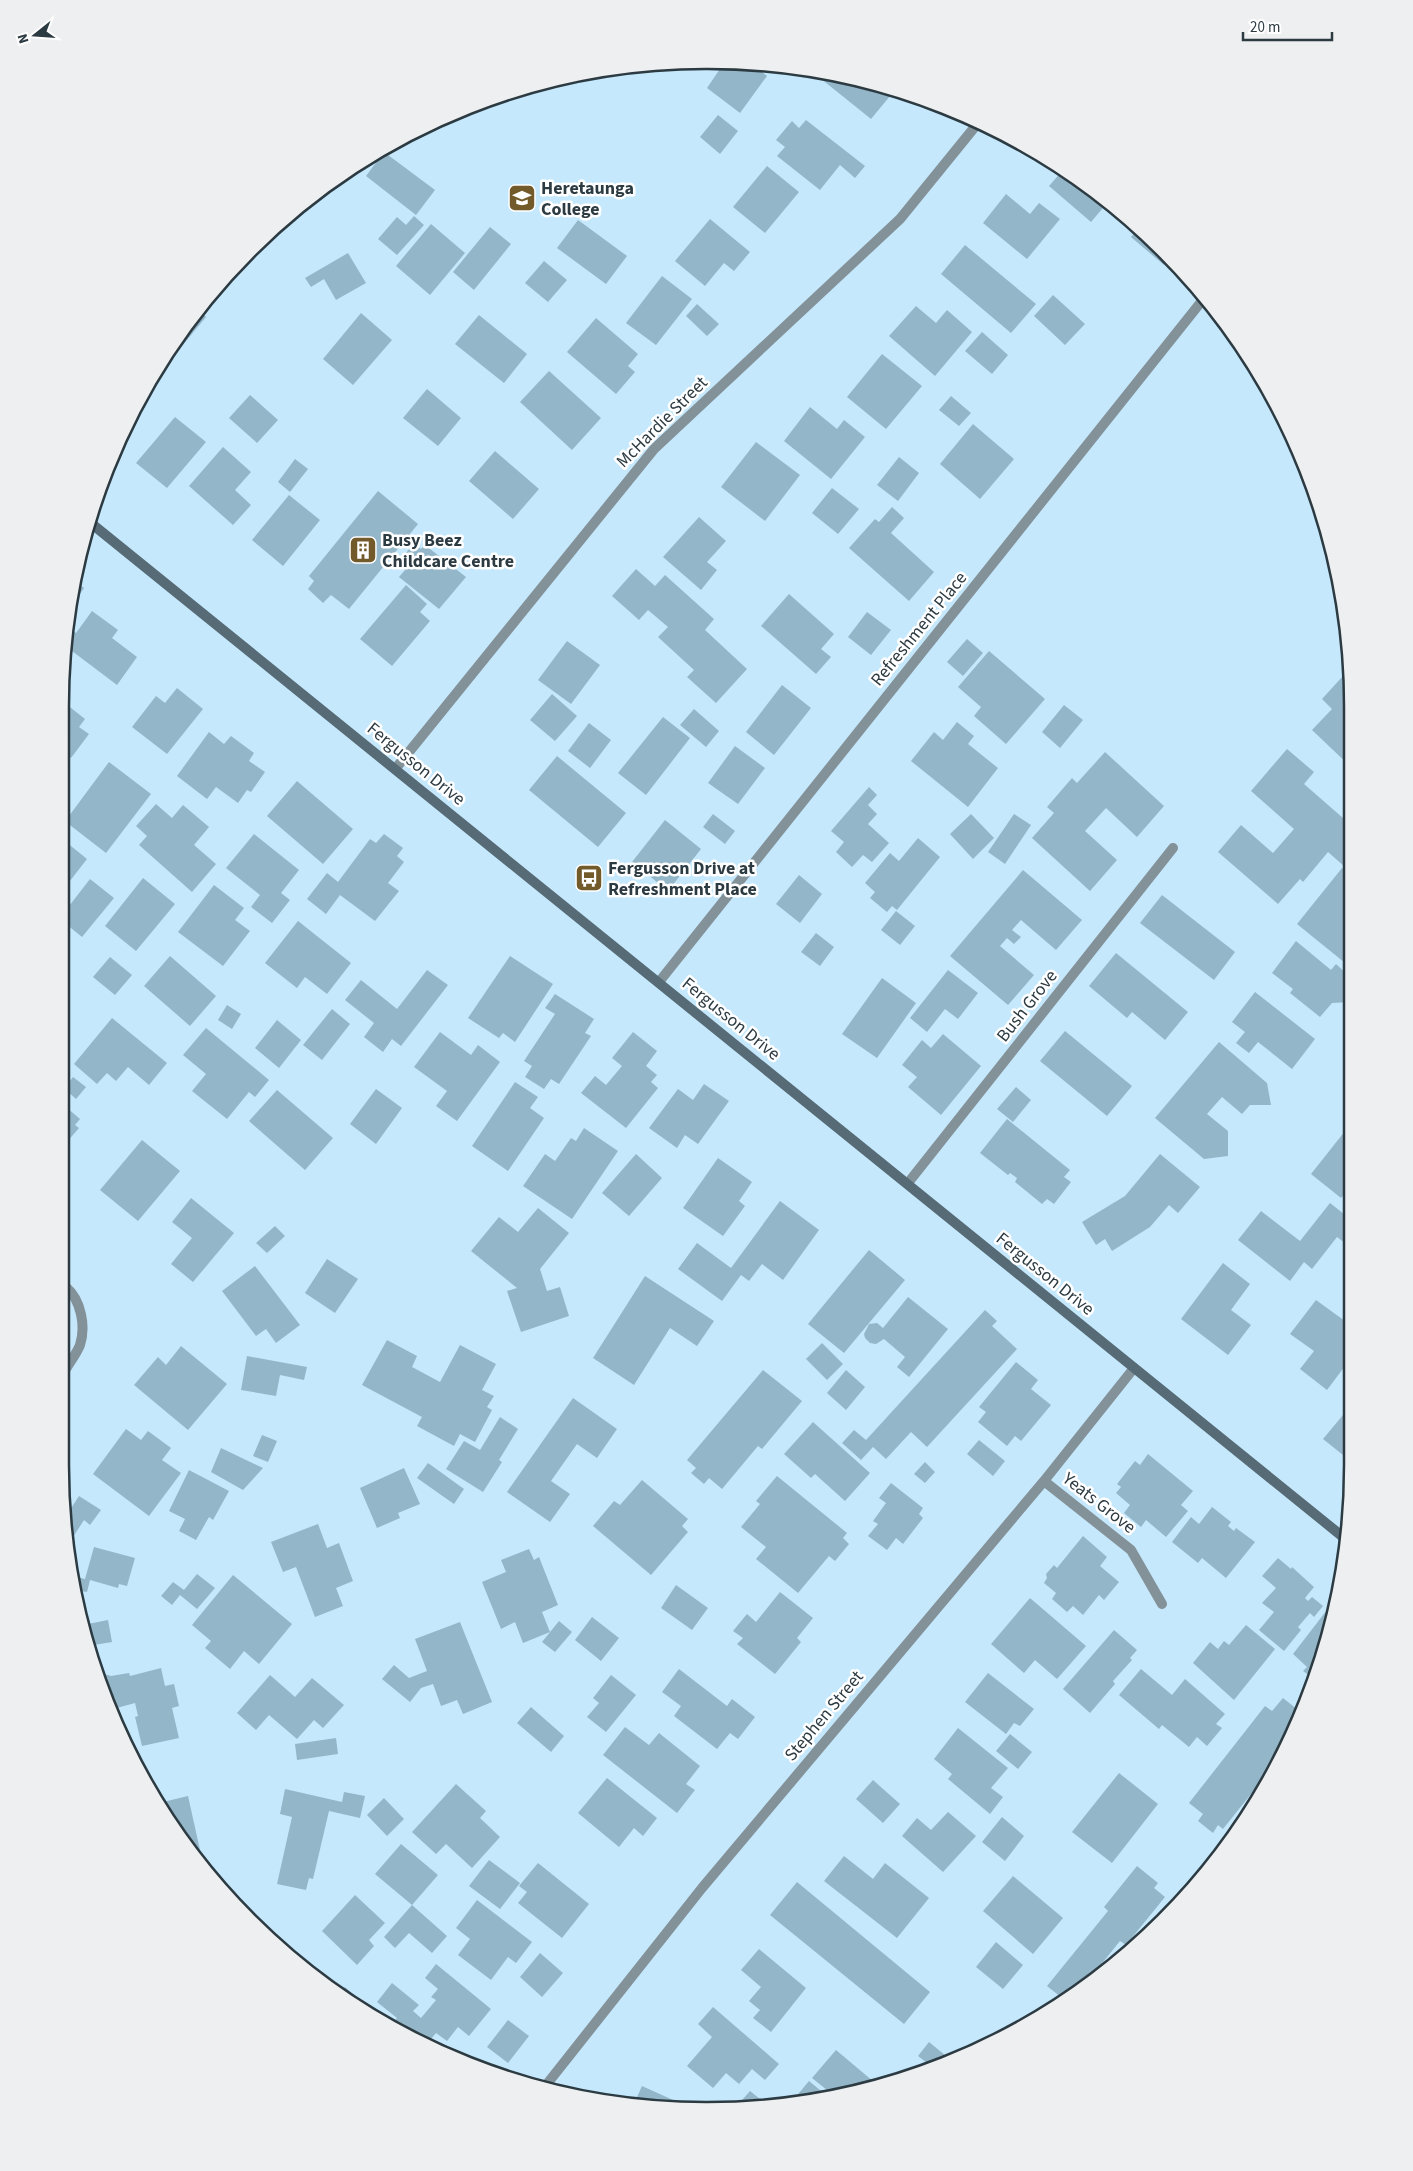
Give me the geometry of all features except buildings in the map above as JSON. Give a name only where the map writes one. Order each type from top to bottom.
[{"type":"main road","name":"Fergusson Drive","points":[[95,526],[396,768],[622,954],[908,1183],[1340,1535]]},
{"type":"street","name":"McHardie Street","points":[[396,768],[654,448],[900,219],[974,128]]},
{"type":"street","name":"Refreshment Place","points":[[659,982],[1200,303]]},
{"type":"street","name":"Bush Grove","points":[[908,1183],[1173,848]]},
{"type":"street","points":[[69,1290],[80,1308],[83,1322],[80,1345],[69,1364]]},
{"type":"street","name":"Stephen Street","points":[[548,2083],[702,1888],[1044,1481],[1134,1368]]},
{"type":"street","name":"Yeats Grove","points":[[1044,1481],[1131,1550],[1162,1604]]},
{"type":"place","name":"Heretaunga College","points":[[522,198]]},
{"type":"place","name":"Busy Beez Childcare Centre","points":[[363,550]]},
{"type":"place","name":"Fergusson Drive at Refreshment Place","points":[[589,878]]}]
